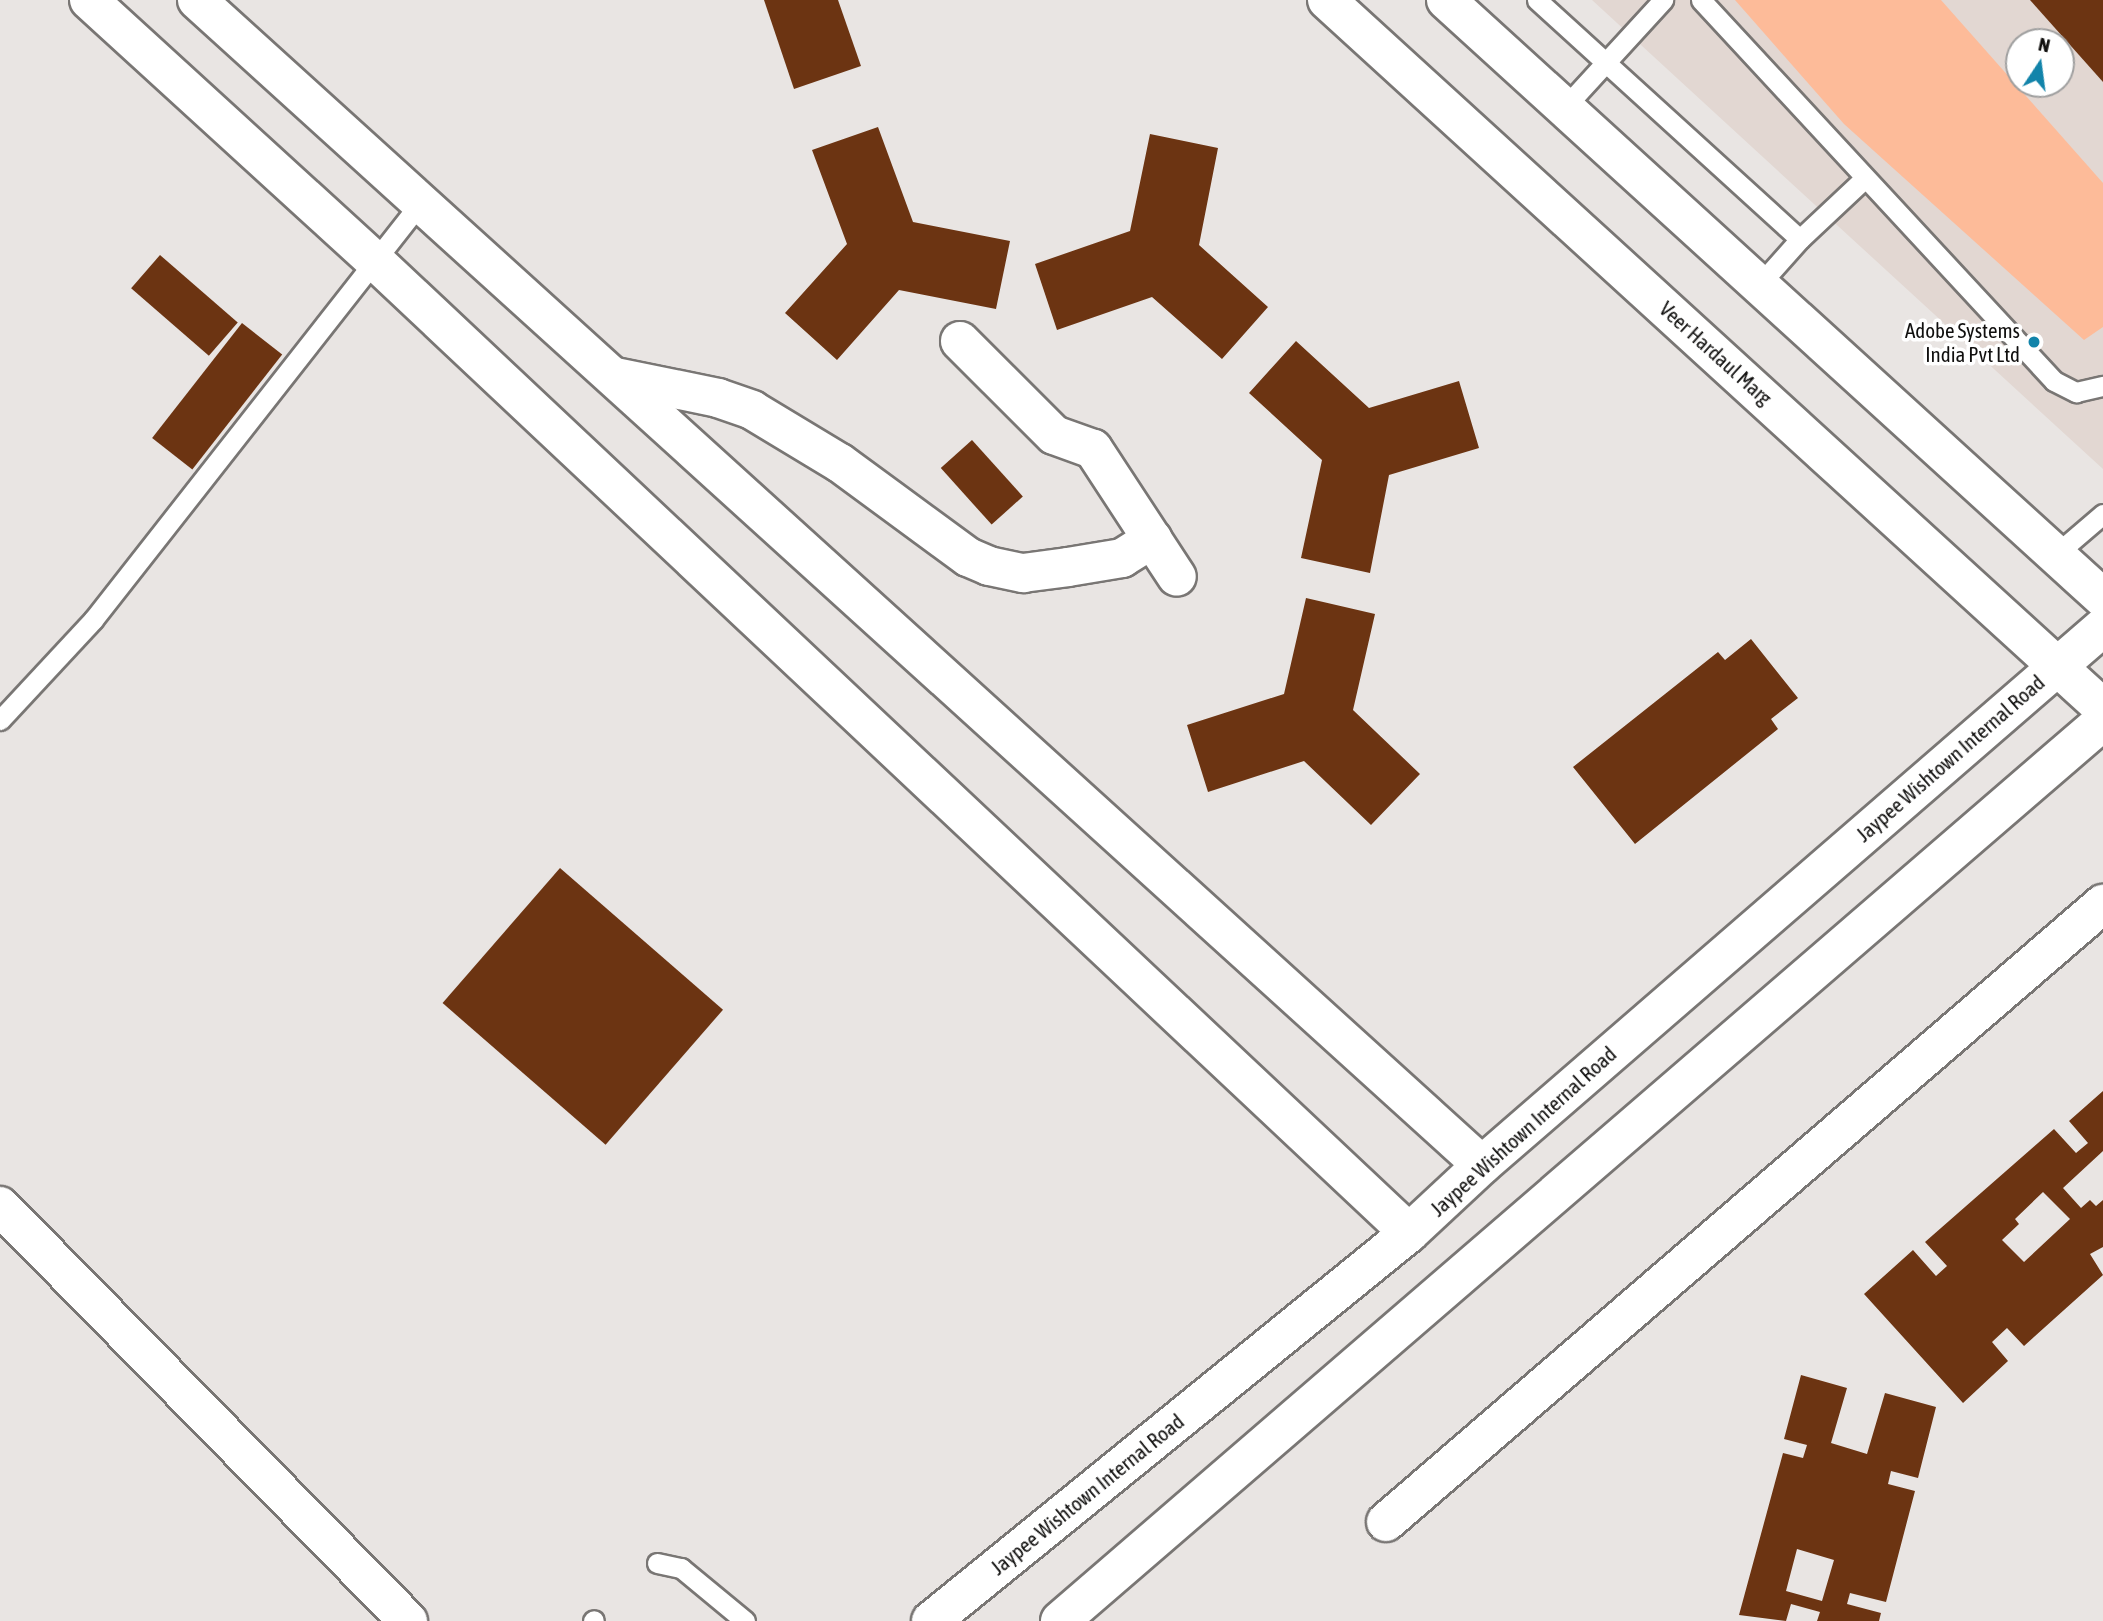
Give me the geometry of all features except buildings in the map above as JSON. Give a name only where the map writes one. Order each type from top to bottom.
[{"type":"street","points":[[89,0],[372,258],[1409,1233]]},
{"type":"street","points":[[197,0],[1482,1165]]},
{"type":"street","name":"Veer Hardaul Marg","points":[[1328,0],[2058,664],[2103,708]]},
{"type":"street","points":[[1446,0],[2103,598]]},
{"type":"street","points":[[960,341],[1054,435],[1093,449],[1177,578]]},
{"type":"street","points":[[614,376],[718,398],[752,410],[840,463],[968,557],[989,566],[1023,573],[1068,567],[1122,558],[1152,540]]},
{"type":"street","name":"Jaypee Wishtown Internal Road","points":[[931,1621],[1409,1233],[1482,1165],[2103,627]]},
{"type":"street","points":[[1060,1621],[2103,721]]},
{"type":"street","points":[[1386,1522],[2103,904]]},
{"type":"street","points":[[0,1206],[408,1621]]},
{"type":"lane","points":[[1536,0],[1800,239]]},
{"type":"lane","points":[[1564,107],[1607,64],[1663,0]]},
{"type":"lane","points":[[1701,0],[2054,381],[2076,392],[2103,386]]},
{"type":"lane","points":[[1759,285],[1800,239],[1864,179]]},
{"type":"lane","points":[[0,720],[93,620],[372,258],[421,202]]},
{"type":"lane","points":[[2055,555],[2103,514]]},
{"type":"lane","points":[[657,1563],[681,1568],[745,1621]]},
{"type":"shaded area","name":"Adobe Systems India Pvt Ltd","points":[[1592,0],[2103,0],[2103,469]]},
{"type":"shaded area","points":[[1735,0],[1941,0],[2005,72],[2005,98],[2028,98],[2103,183],[2103,327],[2084,340],[1844,124]]},
{"type":"place","name":"Adobe Systems India Pvt Ltd","points":[[2034,342]]}]
